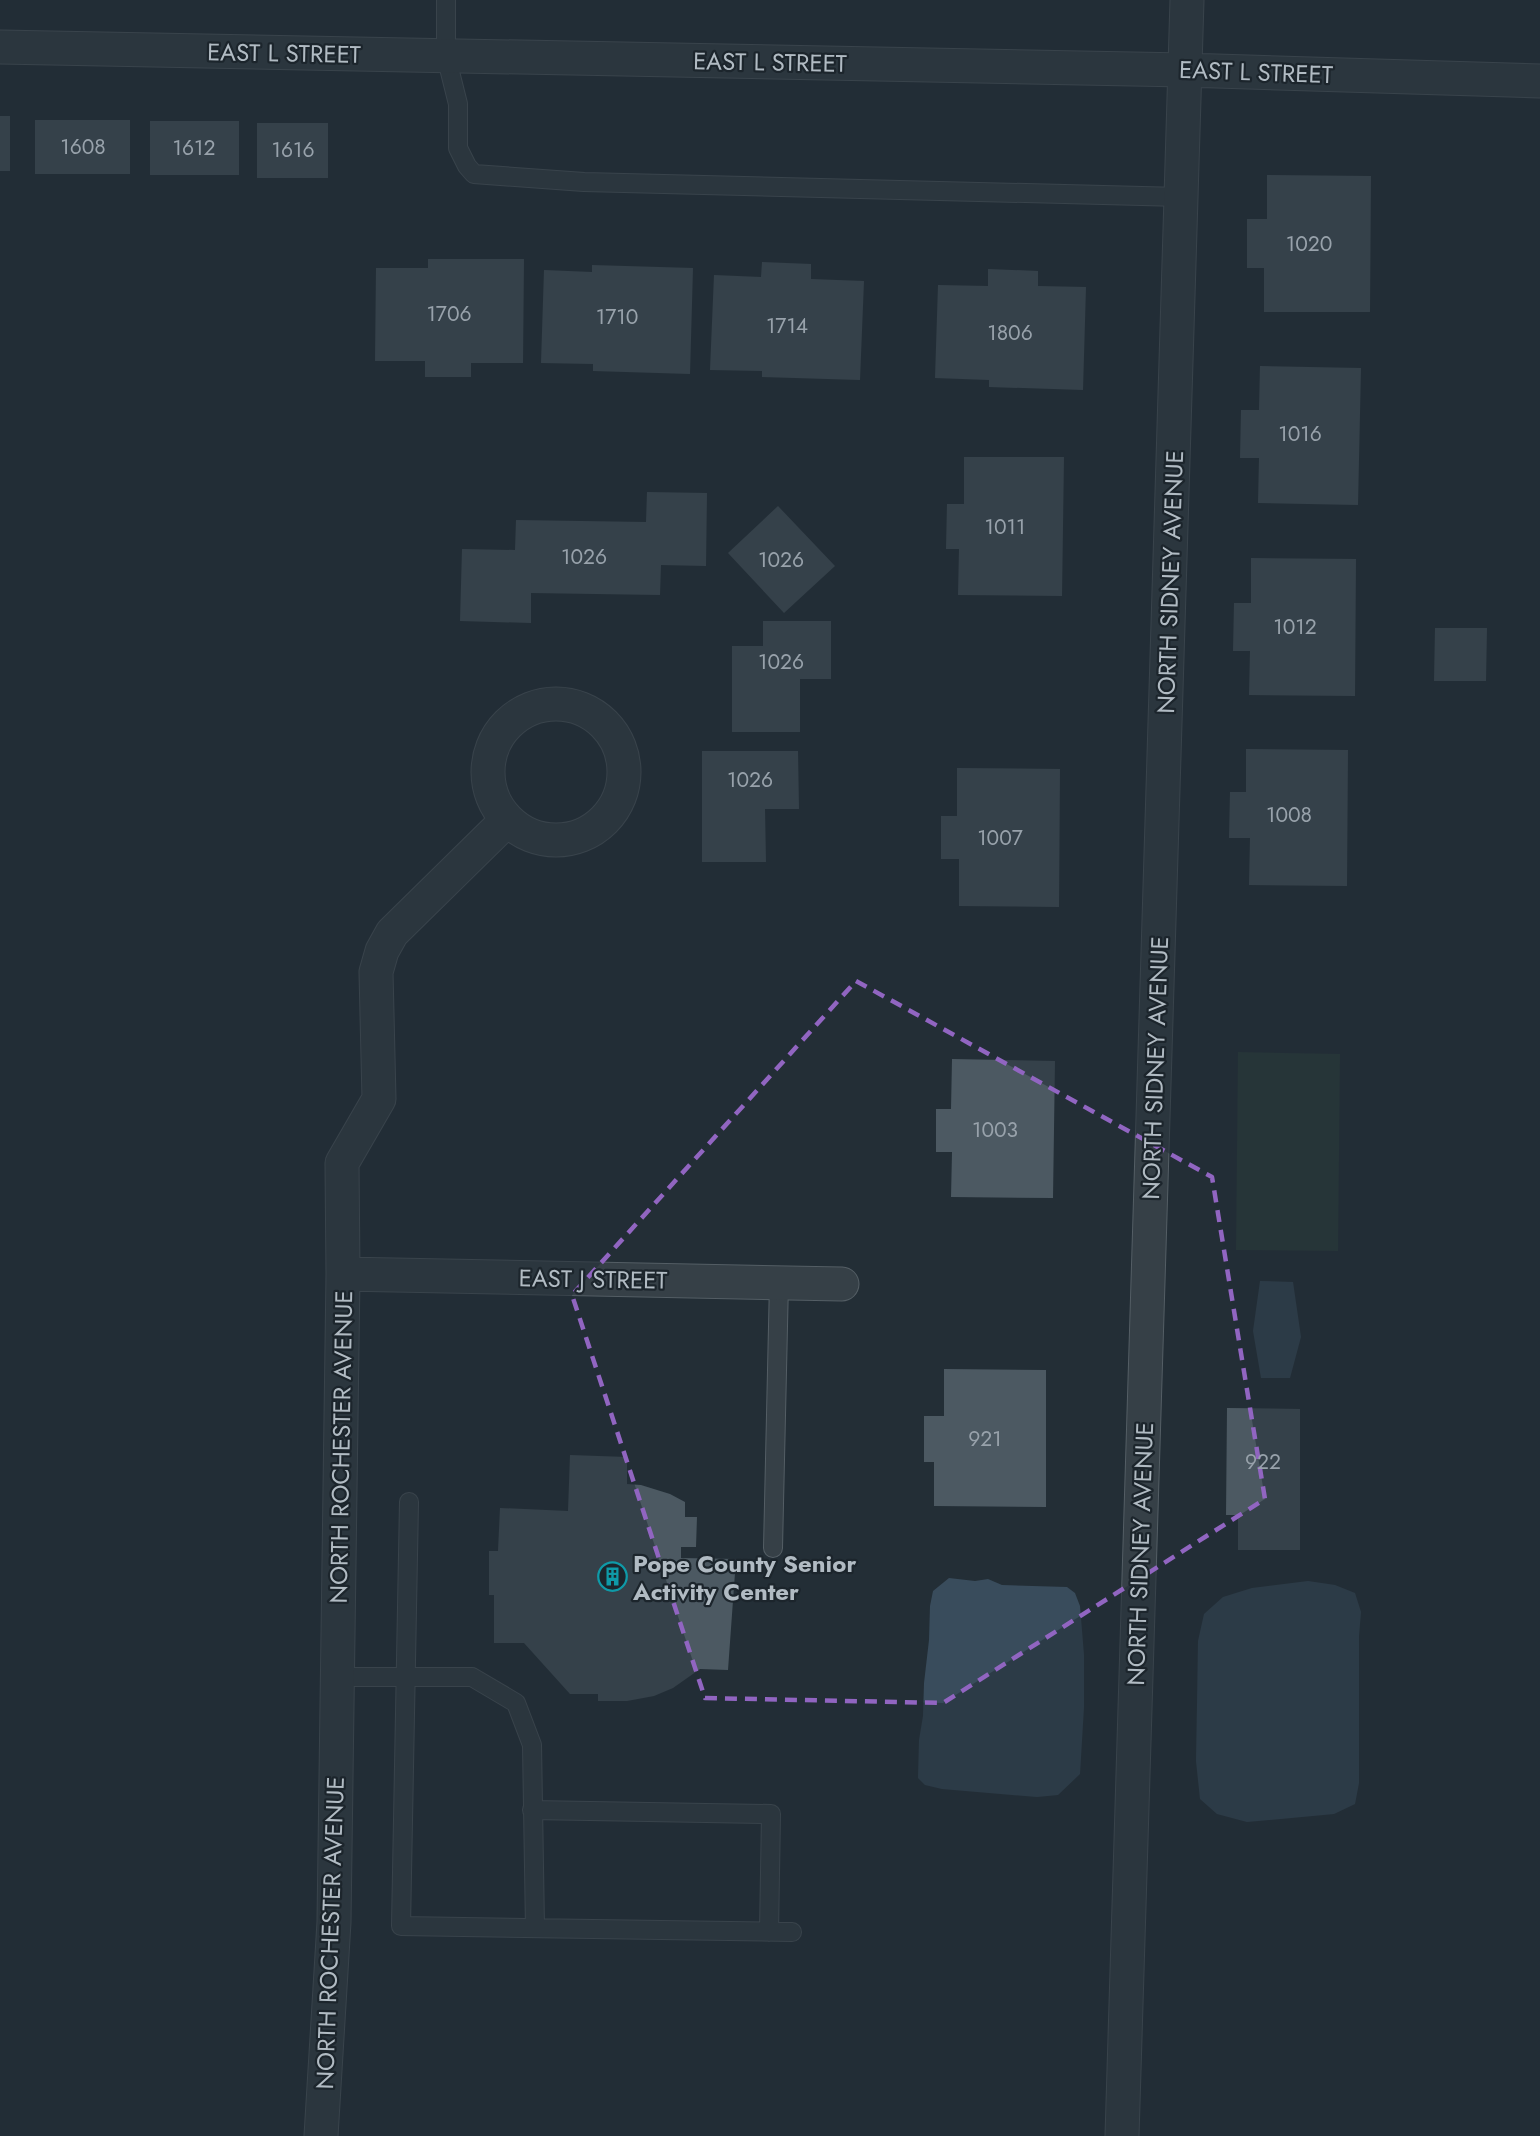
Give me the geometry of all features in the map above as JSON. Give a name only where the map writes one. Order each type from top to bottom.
[{"type":"street","name":"NORTH SIDNEY AVENUE","points":[[1122,2136],[1187,0]]},
{"type":"street","name":"EAST L STREET","points":[[0,47],[1185,70],[1540,81]]},
{"type":"street","points":[[557,704],[583,709],[606,724],[620,746],[625,773],[620,799],[604,821],[582,835],[556,841],[529,835],[507,820],[493,798],[488,771],[493,745],[508,723],[531,708],[557,704]]},
{"type":"street","name":"NORTH ROCHESTER AVENUE","points":[[321,2136],[334,1922],[344,1274],[342,1163],[379,1099],[376,972],[382,951],[392,933],[507,820]]},
{"type":"street","name":"EAST J STREET","points":[[344,1274],[842,1284]]},
{"type":"lane","points":[[446,0],[446,56],[458,104],[458,148],[474,174],[584,182],[1181,197]]},
{"type":"lane","points":[[773,1548],[779,1282]]},
{"type":"lane","points":[[410,1503],[401,1926],[792,1932]]},
{"type":"lane","points":[[338,1677],[472,1677],[516,1703],[532,1744],[535,1928]]},
{"type":"lane","points":[[532,1810],[771,1814],[769,1932]]},
{"type":"highlighted area","points":[[856,981],[1212,1177],[1265,1499],[943,1703],[705,1698],[572,1295]]},
{"type":"green space","points":[[1238,1052],[1340,1054],[1338,1251],[1236,1250]]},
{"type":"water","points":[[1260,1281],[1293,1282],[1301,1337],[1290,1378],[1261,1378],[1253,1331]]},
{"type":"water","points":[[949,1578],[975,1581],[988,1579],[1002,1585],[1067,1587],[1075,1593],[1080,1606],[1084,1655],[1080,1774],[1058,1795],[1037,1797],[942,1789],[925,1785],[918,1778],[930,1606],[933,1591]]},
{"type":"water","points":[[1308,1581],[1335,1585],[1355,1593],[1361,1612],[1359,1783],[1355,1804],[1334,1814],[1247,1822],[1217,1814],[1200,1799],[1196,1761],[1198,1641],[1204,1614],[1223,1597],[1252,1588]]},
{"type":"building","points":[[0,116],[10,116],[10,171],[0,171]]},
{"type":"building","points":[[35,120],[130,120],[130,174],[35,174]]},
{"type":"building","points":[[150,121],[239,121],[239,175],[150,175]]},
{"type":"building","points":[[257,123],[328,123],[328,178],[257,178]]},
{"type":"building","points":[[1267,175],[1371,176],[1370,312],[1264,312],[1264,268],[1247,268],[1247,219],[1267,219]]},
{"type":"building","points":[[428,259],[524,259],[523,363],[471,363],[471,377],[425,377],[425,361],[375,361],[376,268],[428,268]]},
{"type":"building","points":[[762,262],[811,264],[811,279],[864,281],[860,380],[762,377],[762,371],[710,370],[714,275],[761,277]]},
{"type":"building","points":[[592,265],[693,268],[690,374],[593,371],[593,364],[541,363],[544,270],[592,272]]},
{"type":"building","points":[[988,269],[1038,271],[1038,286],[1086,287],[1083,390],[989,387],[989,380],[935,378],[938,285],[988,286]]},
{"type":"building","points":[[1260,366],[1361,368],[1358,505],[1258,503],[1259,458],[1240,458],[1241,410],[1259,410]]},
{"type":"building","points":[[964,457],[1064,457],[1062,596],[958,595],[959,549],[946,549],[947,504],[964,504]]},
{"type":"building","points":[[647,492],[707,493],[706,566],[661,565],[660,595],[531,593],[531,623],[460,621],[462,549],[515,550],[516,520],[646,522]]},
{"type":"building","points":[[778,506],[835,566],[784,613],[728,553]]},
{"type":"building","points":[[1251,558],[1356,559],[1355,696],[1249,695],[1250,651],[1233,651],[1234,603],[1251,603]]},
{"type":"building","points":[[763,621],[831,621],[831,679],[800,679],[800,732],[732,732],[732,646],[763,646]]},
{"type":"building","points":[[1435,628],[1487,628],[1486,681],[1434,681]]},
{"type":"building","points":[[1246,749],[1348,750],[1347,886],[1249,885],[1250,838],[1229,838],[1230,792],[1246,792]]},
{"type":"building","points":[[702,751],[798,751],[799,809],[765,809],[766,862],[702,862]]},
{"type":"building","points":[[957,768],[1060,769],[1059,907],[959,906],[959,859],[941,859],[941,816],[957,816]]},
{"type":"building","points":[[952,1059],[1055,1061],[1053,1198],[951,1197],[952,1152],[936,1152],[936,1109],[951,1109]]},
{"type":"building","points":[[944,1369],[1046,1370],[1046,1507],[934,1506],[934,1462],[924,1462],[924,1416],[944,1416]]},
{"type":"building","points":[[1227,1408],[1300,1409],[1300,1550],[1238,1550],[1238,1515],[1226,1515]]},
{"type":"building","name":"Pope County Senior Activity Center","points":[[570,1455],[627,1457],[627,1484],[641,1485],[670,1494],[685,1502],[685,1517],[697,1517],[696,1547],[681,1547],[681,1558],[736,1559],[728,1670],[700,1669],[673,1688],[654,1696],[627,1701],[598,1701],[598,1694],[570,1694],[524,1643],[494,1643],[494,1595],[489,1595],[489,1551],[498,1551],[500,1508],[568,1511]]},
{"type":"place","name":"Pope County Senior Activity Center","points":[[612,1577]]}]
